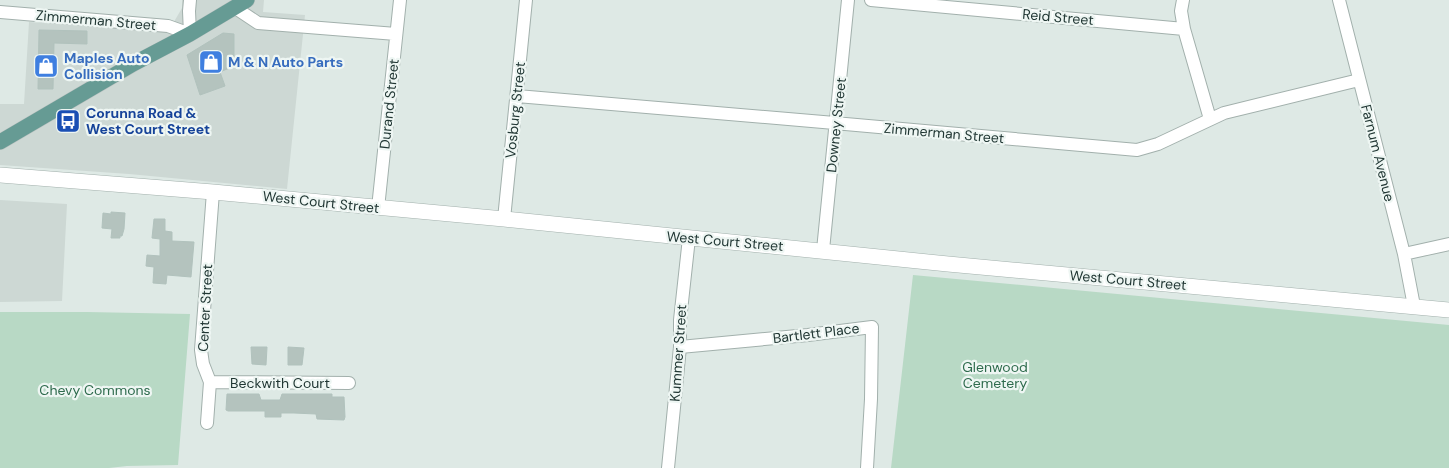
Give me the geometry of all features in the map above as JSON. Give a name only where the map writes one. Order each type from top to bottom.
[{"type":"main road","points":[[0,142],[240,4]]},
{"type":"street","points":[[190,0],[190,34]]},
{"type":"street","name":"Durand Street","points":[[378,208],[400,0]]},
{"type":"street","name":"Vosburg Street","points":[[504,219],[526,0]]},
{"type":"street","name":"Downey Street","points":[[823,250],[848,0]]},
{"type":"street","name":"Reid Street","points":[[872,0],[1184,29]]},
{"type":"street","points":[[1183,0],[1181,11],[1184,29],[1210,119]]},
{"type":"street","name":"Farnum Avenue","points":[[1339,0],[1404,254],[1414,306]]},
{"type":"street","points":[[240,4],[258,23],[396,34]]},
{"type":"street","name":"Zimmerman Street","points":[[0,12],[168,26],[190,34]]},
{"type":"street","name":"Zimmerman Street","points":[[517,96],[1137,150],[1158,144],[1224,113],[1359,80]]},
{"type":"street","name":"West Court Street","points":[[0,175],[213,192],[504,219],[948,264],[1449,310]]},
{"type":"street","name":"Center Street","points":[[207,423],[210,382],[203,364],[201,350],[213,192]]},
{"type":"street","name":"Kummer Street","points":[[668,468],[680,347],[680,320],[689,238]]},
{"type":"street","points":[[1404,254],[1449,244]]},
{"type":"street","name":"Bartlett Place","points":[[680,347],[872,327],[871,399],[867,468]]},
{"type":"street","name":"Beckwith Court","points":[[210,382],[349,383]]},
{"type":"shaded area","points":[[182,0],[264,0],[263,12],[305,15],[287,189],[129,174],[0,165],[0,104],[24,104],[29,22],[168,32],[182,8]]},
{"type":"shaded area","points":[[0,200],[67,204],[62,301],[0,302]]},
{"type":"green space","name":"Glenwood Cemetery","points":[[913,275],[1449,325],[1449,468],[891,468]]},
{"type":"green space","name":"Chevy Commons","points":[[0,312],[190,314],[178,465],[109,468],[0,468]]},
{"type":"building","name":"Maples Auto Collision","points":[[39,30],[87,31],[87,44],[54,43],[53,89],[38,89]]},
{"type":"building","name":"M & N Auto Parts","points":[[223,33],[234,34],[234,66],[220,72],[225,86],[200,95],[187,55]]},
{"type":"building","points":[[111,212],[125,213],[124,229],[120,238],[111,238],[112,229],[102,228],[103,213],[111,214]]},
{"type":"building","points":[[154,219],[165,219],[165,231],[172,232],[172,241],[194,242],[191,277],[167,275],[166,284],[153,283],[154,267],[146,266],[147,255],[160,256],[160,239],[152,238]]},
{"type":"building","points":[[251,347],[267,347],[266,365],[252,364]]},
{"type":"building","points":[[288,347],[304,348],[302,365],[288,365]]},
{"type":"building","points":[[227,394],[259,394],[261,400],[280,400],[282,394],[332,394],[332,397],[344,397],[345,417],[344,420],[317,419],[316,414],[281,413],[281,417],[265,417],[265,411],[228,411],[226,410]]},
{"type":"place","name":"M & N Auto Parts","points":[[211,62]]},
{"type":"place","name":"Maples Auto Collision","points":[[46,66]]},
{"type":"place","name":"Corunna Road & West Court Street","points":[[68,121]]}]
